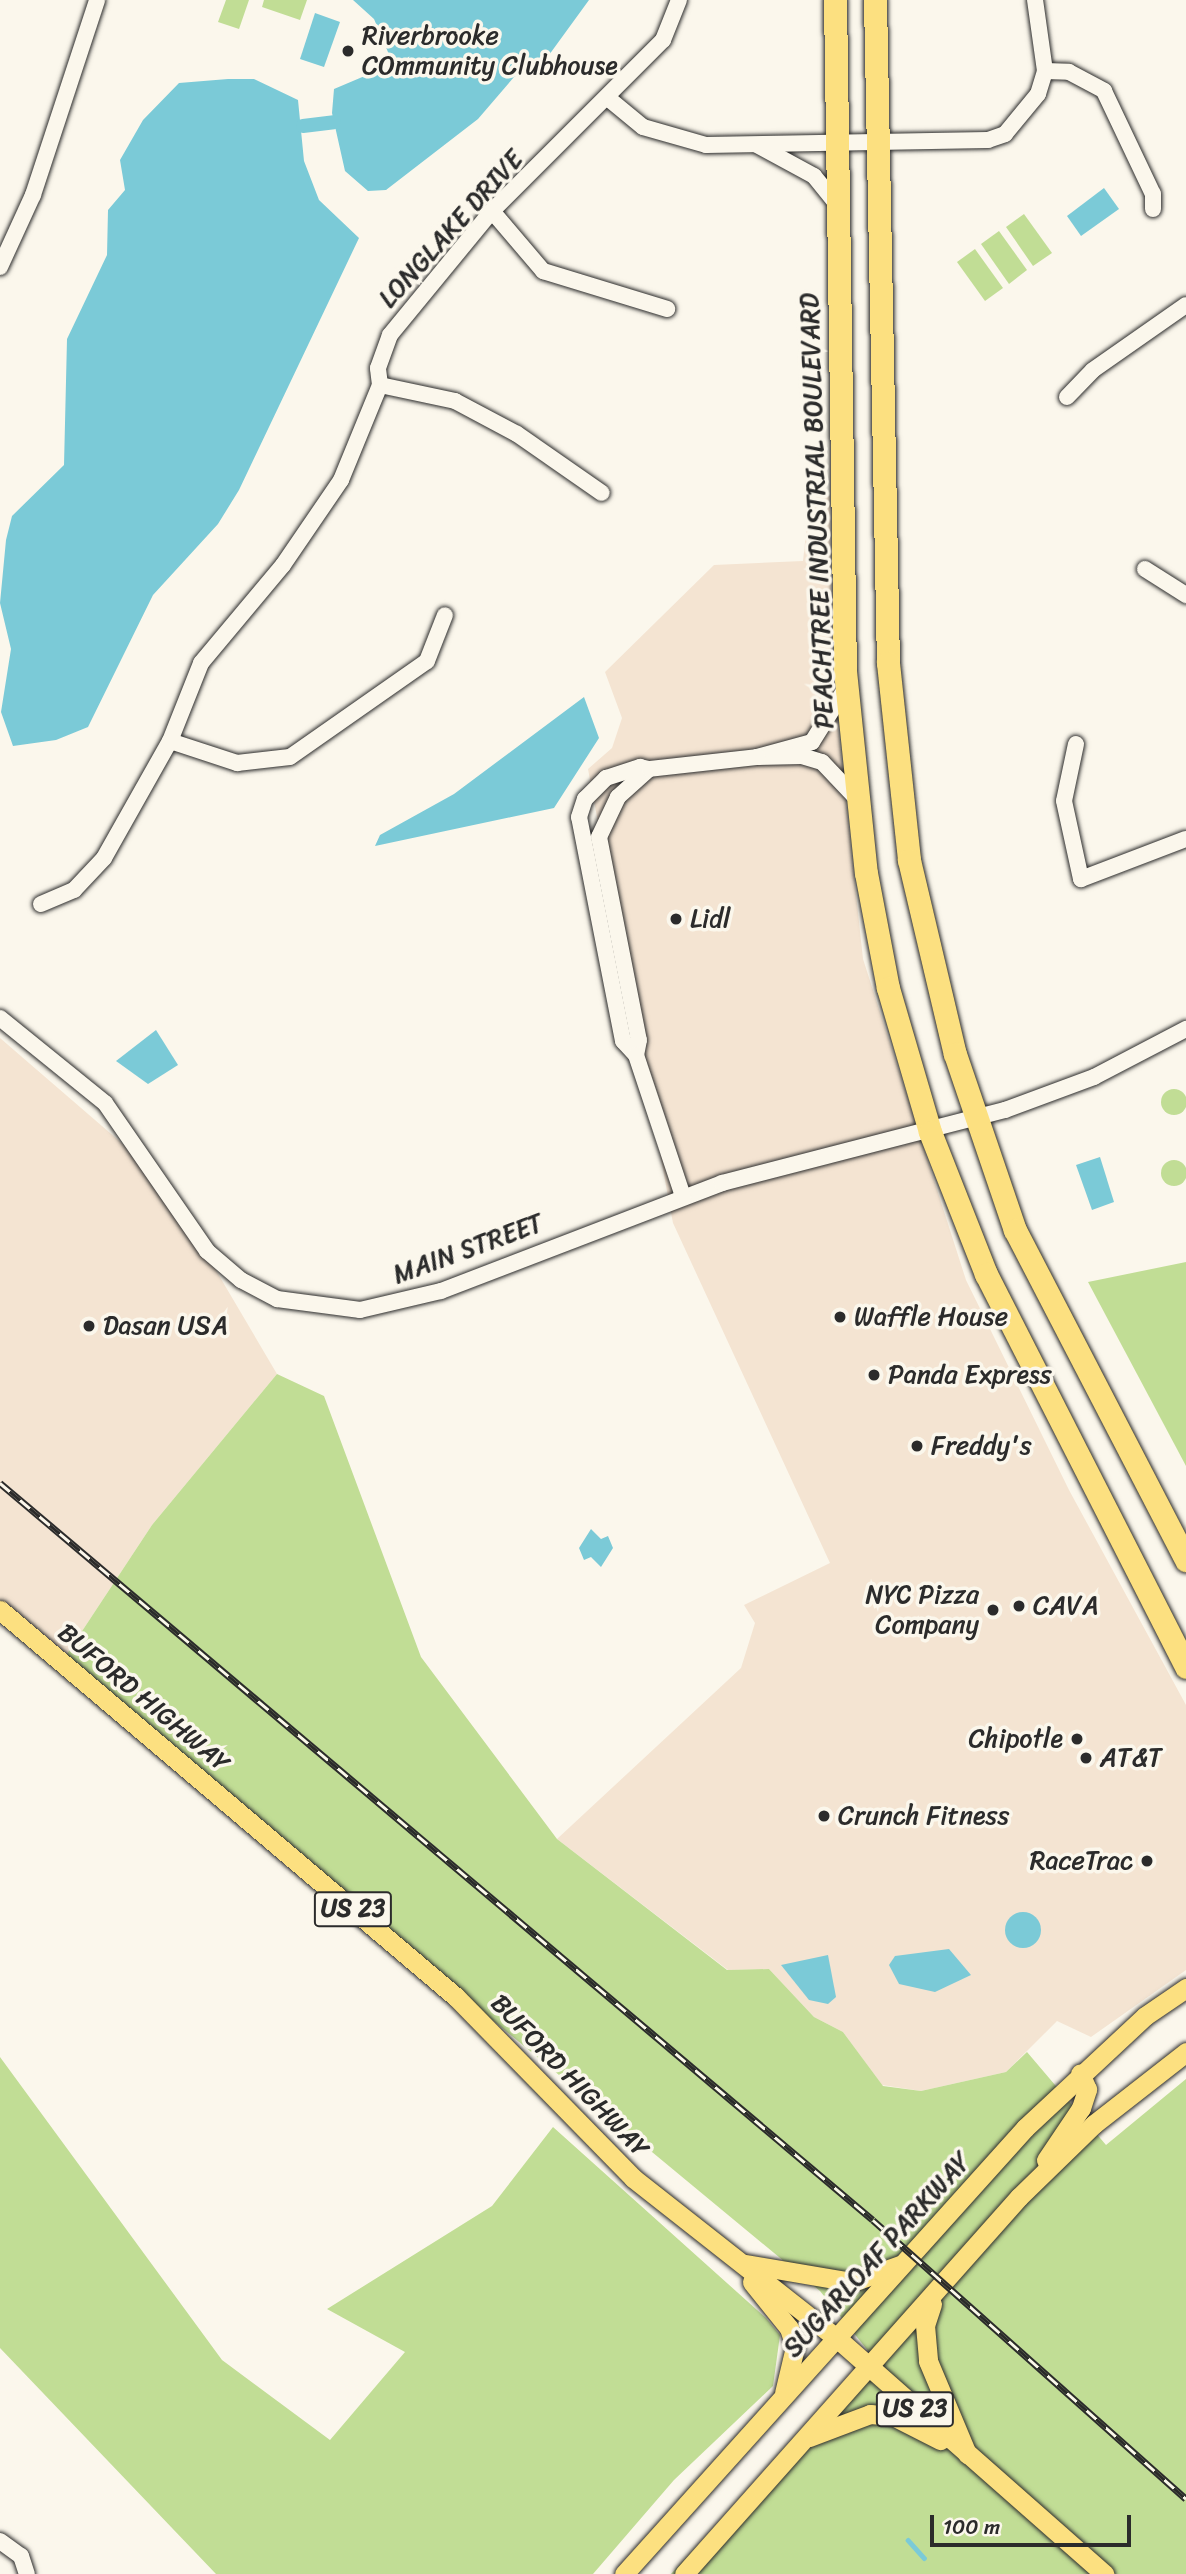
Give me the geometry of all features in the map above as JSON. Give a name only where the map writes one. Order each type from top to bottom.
[{"type":"highway","name":"PEACHTREE INDUSTRIAL BOULEVARD","points":[[835,0],[847,686],[859,802],[888,988],[930,1132],[1014,1333],[1186,1667]]},
{"type":"highway","points":[[875,0],[888,663],[909,860],[934,982],[976,1119],[1015,1230],[1186,1560]]},
{"type":"main road","name":"BUFORD HIGHWAY","points":[[0,1610],[456,1997],[633,2178],[839,2340],[965,2455],[1104,2574]]},
{"type":"main road","name":"SUGARLOAF PARKWAY","points":[[624,2574],[1080,2073],[1186,1988]]},
{"type":"main road","points":[[1019,2197],[1094,2124],[1186,2052]]},
{"type":"main road","points":[[684,2574],[799,2442],[933,2301],[1019,2197],[1081,2108],[1087,2089],[1080,2073]]},
{"type":"main road","points":[[741,2263],[822,2282],[852,2282],[907,2262]]},
{"type":"main road","points":[[741,2263],[789,2328],[795,2347],[794,2367],[775,2408]]},
{"type":"main road","points":[[933,2301],[925,2325],[928,2361],[965,2455]]},
{"type":"main road","points":[[799,2442],[870,2414],[893,2416],[965,2455]]},
{"type":"street","name":"LONGLAKE DRIVE","points":[[41,904],[74,890],[104,858],[170,741],[201,663],[284,565],[341,480],[380,385],[378,368],[390,335],[492,211],[609,99],[663,40],[679,0]]},
{"type":"street","points":[[609,99],[668,139],[752,143],[988,140],[1005,134],[1038,94],[1045,71],[1035,0]]},
{"type":"street","points":[[0,267],[33,195],[94,1]]},
{"type":"street","points":[[1045,71],[1069,72],[1104,91],[1153,209]]},
{"type":"street","points":[[752,143],[814,176],[837,204]]},
{"type":"street","points":[[492,211],[543,271],[667,309]]},
{"type":"street","points":[[1067,397],[1093,370],[1186,305]]},
{"type":"street","points":[[380,385],[455,401],[517,433],[602,493]]},
{"type":"street","points":[[1145,569],[1186,596]]},
{"type":"street","points":[[170,741],[237,763],[290,757],[427,661],[445,615]]},
{"type":"street","points":[[757,757],[812,742],[847,686]]},
{"type":"street","points":[[1076,744],[1064,801],[1082,879],[1186,839]]},
{"type":"street","points":[[683,1196],[636,1055],[623,1041],[579,817],[585,799],[606,778],[649,769],[757,757],[803,756],[822,762],[859,802]]},
{"type":"street","points":[[636,1055],[639,1040],[599,837],[618,797],[649,769]]},
{"type":"street","name":"MAIN STREET","points":[[0,1018],[105,1103],[207,1251],[277,1300],[360,1310],[441,1291],[683,1196],[976,1119],[1094,1077],[1186,1029]]},
{"type":"street","points":[[0,2541],[21,2556],[27,2574]]},
{"type":"shaded area","points":[[830,496],[832,672],[863,959],[966,1280],[1069,1490],[1186,1705],[1186,1970],[1091,2037],[1057,2021],[1006,2072],[921,2091],[882,2085],[843,2032],[814,2017],[769,1969],[728,1970],[557,1839],[741,1668],[755,1623],[744,1605],[830,1563],[673,1223],[588,769],[612,748],[622,718],[605,672],[714,565],[803,561],[810,497]]},
{"type":"shaded area","points":[[0,1038],[161,1177],[277,1374],[152,1525],[61,1663],[0,1613]]},
{"type":"green space","points":[[226,0],[249,0],[239,29],[218,22]]},
{"type":"green space","points":[[264,0],[307,0],[300,20],[262,7]]},
{"type":"green space","points":[[1024,214],[1052,253],[1033,266],[1006,227]]},
{"type":"green space","points":[[999,231],[1027,270],[1009,284],[981,244]]},
{"type":"green space","points":[[975,249],[1003,288],[985,301],[957,262]]},
{"type":"green space","points":[[1174,1089],[1183,1093],[1187,1102],[1183,1111],[1174,1115],[1165,1111],[1161,1102],[1165,1093]]},
{"type":"green space","points":[[1174,1160],[1183,1164],[1187,1173],[1183,1182],[1174,1186],[1165,1182],[1161,1173],[1165,1164]]},
{"type":"green space","points":[[1186,1262],[1186,1466],[1088,1282]]},
{"type":"green space","points":[[277,1374],[324,1396],[421,1657],[557,1839],[727,1970],[769,1969],[814,2017],[843,2032],[883,2086],[921,2091],[1006,2072],[1027,2052],[1106,2145],[1186,2079],[1186,2574],[671,2574],[873,2357],[820,2291],[61,1663],[152,1525]]},
{"type":"green space","points":[[0,2057],[222,2360],[330,2440],[405,2352],[327,2309],[492,2206],[553,2127],[766,2318],[780,2335],[773,2386],[674,2480],[593,2574],[216,2574],[0,2348]]},
{"type":"water","points":[[353,0],[589,0],[549,55],[514,77],[478,119],[386,190],[368,191],[345,171],[332,113],[334,89],[393,64],[374,19]]},
{"type":"water","points":[[315,13],[340,22],[324,67],[300,59]]},
{"type":"water","points":[[254,79],[298,100],[304,161],[319,200],[359,238],[239,490],[218,524],[153,595],[88,727],[56,740],[13,746],[1,712],[11,649],[0,603],[6,540],[12,516],[64,465],[67,339],[107,255],[108,210],[125,190],[120,160],[143,120],[179,83]]},
{"type":"water","points":[[1104,188],[1119,209],[1081,236],[1067,216]]},
{"type":"water","points":[[584,697],[599,738],[554,808],[375,846],[380,835],[454,794]]},
{"type":"water","points":[[156,1030],[178,1065],[148,1084],[116,1061]]},
{"type":"water","points":[[1100,1157],[1114,1202],[1092,1210],[1076,1165]]},
{"type":"water","points":[[591,1529],[601,1539],[608,1536],[613,1548],[601,1567],[591,1557],[584,1560],[579,1548]]},
{"type":"water","points":[[1023,1912],[1036,1917],[1041,1930],[1036,1943],[1023,1948],[1010,1943],[1005,1930],[1010,1917]]},
{"type":"water","points":[[949,1949],[971,1975],[935,1992],[899,1984],[889,1965],[895,1956]]},
{"type":"water","points":[[828,1955],[836,1997],[828,2004],[809,2000],[781,1965]]},
{"type":"waterway","points":[[303,126],[334,122]]},
{"type":"waterway","points":[[908,2540],[924,2558]]},
{"type":"railway","points":[[0,1483],[873,2220],[1186,2499]]},
{"type":"place","name":"Riverbrooke COmmunity Clubhouse","points":[[348,51]]},
{"type":"place","name":"Lidl","points":[[676,919]]},
{"type":"place","name":"Waffle House","points":[[840,1317]]},
{"type":"place","name":"Dasan USA","points":[[89,1326]]},
{"type":"place","name":"Panda Express","points":[[874,1375]]},
{"type":"place","name":"Freddy's","points":[[917,1446]]},
{"type":"place","name":"CAVA","points":[[1019,1606]]},
{"type":"place","name":"NYC Pizza Company","points":[[993,1610]]},
{"type":"place","name":"Chipotle","points":[[1077,1739]]},
{"type":"place","name":"AT&T","points":[[1086,1758]]},
{"type":"place","name":"Crunch Fitness","points":[[824,1816]]},
{"type":"place","name":"RaceTrac","points":[[1147,1861]]}]
